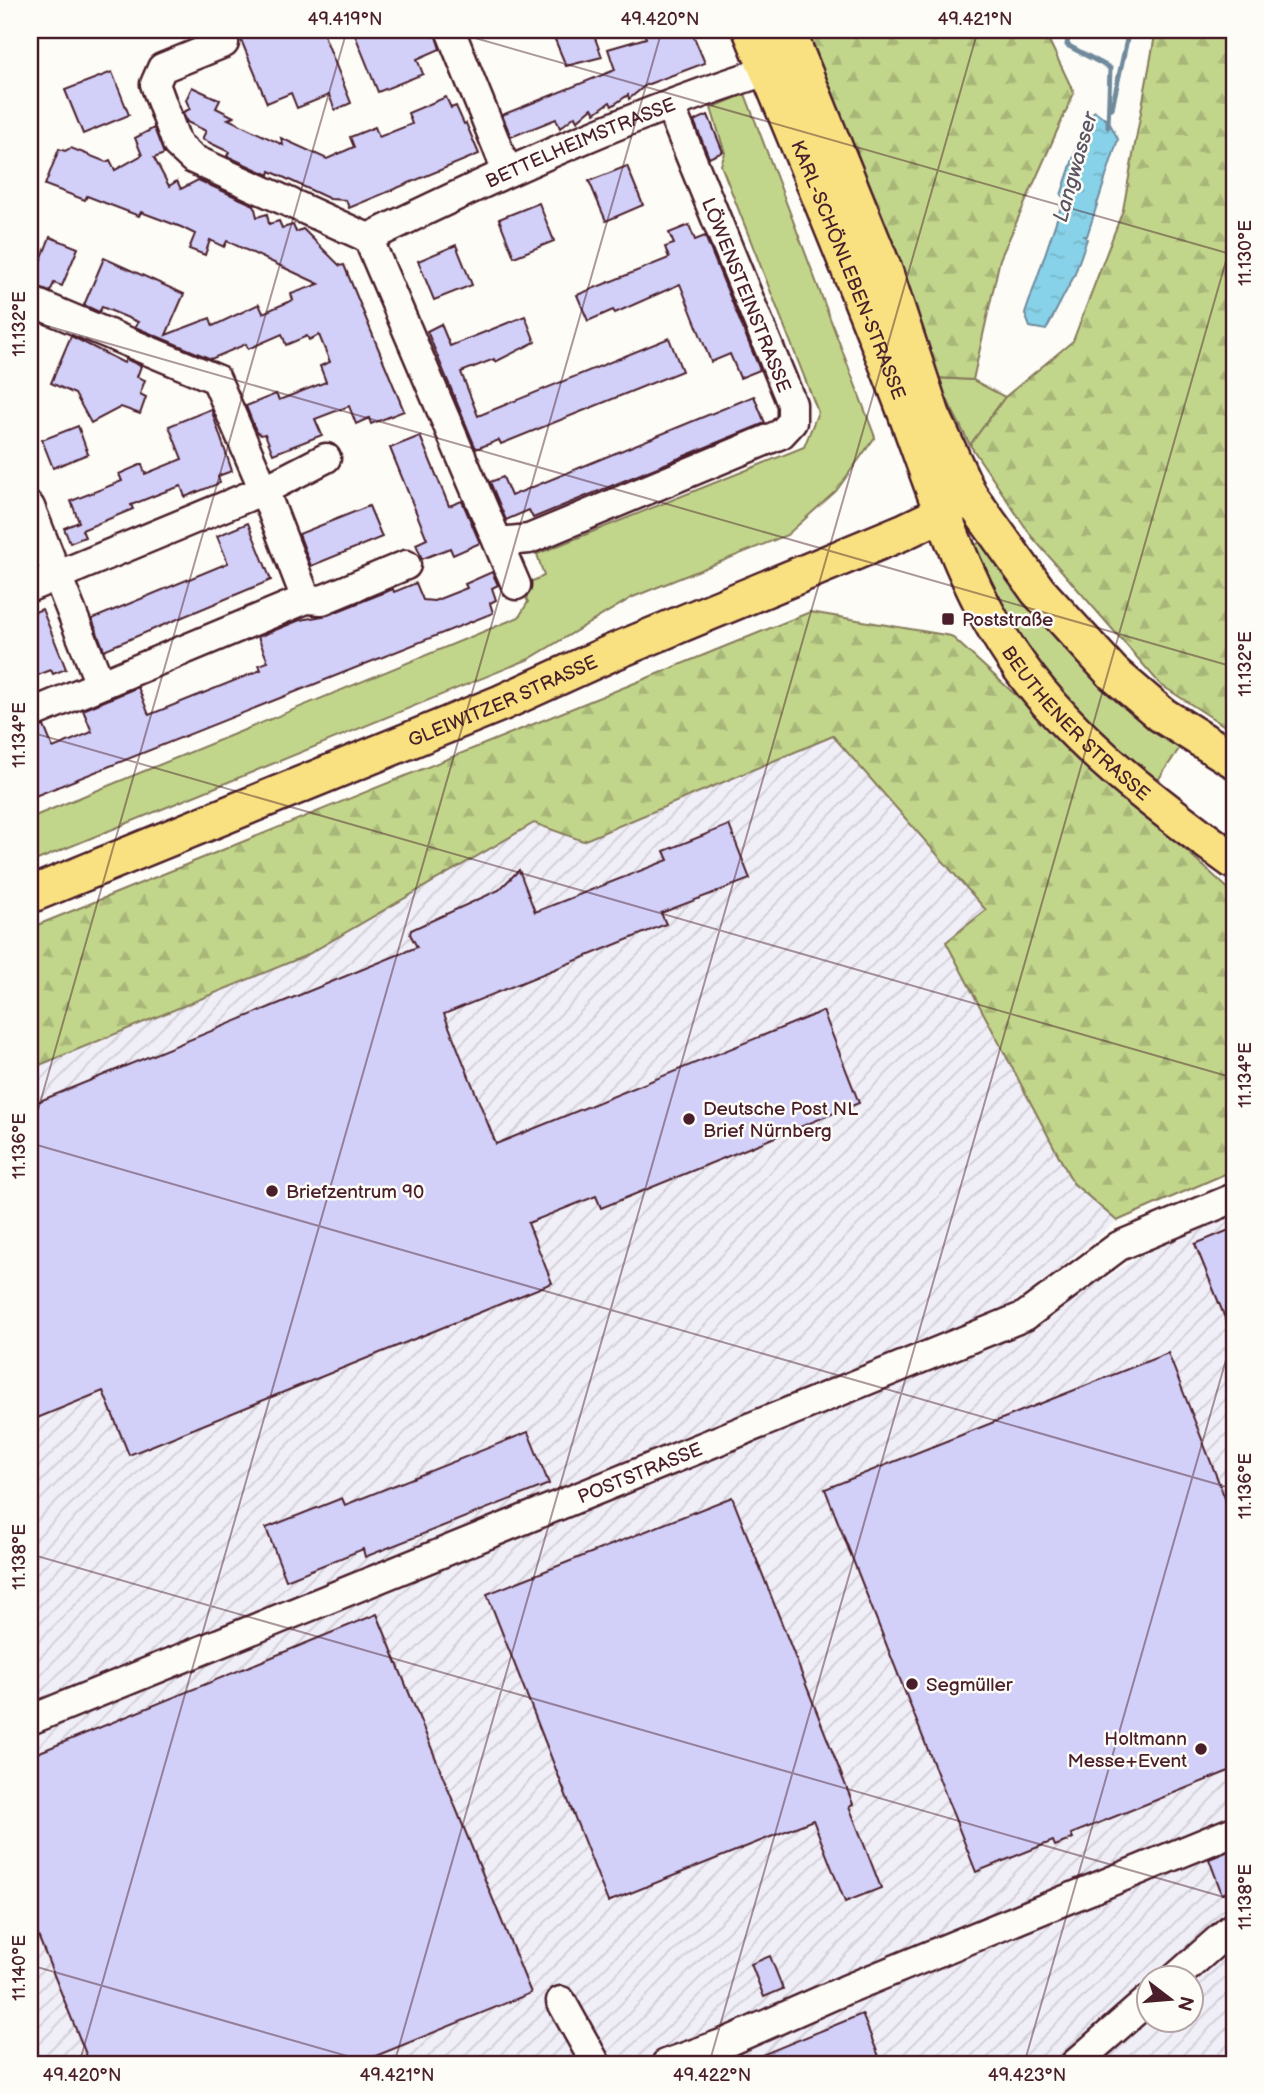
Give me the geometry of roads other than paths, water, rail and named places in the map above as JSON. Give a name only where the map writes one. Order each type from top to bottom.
[{"type":"main road","name":"KARL-SCHÖNLEBEN-STRASSE","points":[[751,30],[785,54],[956,504]]},
{"type":"main road","points":[[956,504],[1024,573],[1113,673],[1162,715],[1234,760]]},
{"type":"main road","name":"BEUTHENER STRASSE","points":[[956,504],[984,610],[1009,652],[1038,691],[1080,736],[1132,781],[1234,861]]},
{"type":"main road","name":"GLEIWITZER STRASSE","points":[[30,895],[501,703],[611,653],[903,532],[956,504]]},
{"type":"street","points":[[219,30],[224,43],[162,68],[155,84],[177,144],[193,159],[368,238],[516,585]]},
{"type":"street","points":[[450,30],[507,171]]},
{"type":"street","name":"BETTELHEIMSTRASSE","points":[[368,238],[507,171],[720,85],[785,54]]},
{"type":"street","name":"LÖWENSTEINSTRASSE","points":[[498,542],[529,539],[781,434],[792,422],[792,404],[670,106]]},
{"type":"street","points":[[30,301],[216,379],[264,490],[306,599]]},
{"type":"street","points":[[30,587],[264,490],[326,458]]},
{"type":"street","points":[[30,507],[100,684]]},
{"type":"street","points":[[30,713],[306,599],[322,600],[406,565]]},
{"type":"street","name":"POSTSTRASSE","points":[[30,1720],[1025,1316],[1119,1246],[1234,1198]]},
{"type":"street","points":[[666,2064],[727,2042],[845,1990],[1234,1831]]},
{"type":"street","points":[[1190,1965],[1234,1926]]},
{"type":"street","points":[[561,2001],[596,2064]]},
{"type":"street","points":[[1075,2064],[1134,2013]]},
{"type":"water","points":[[1095,111],[1109,122],[1118,139],[1087,236],[1084,236],[1087,239],[1074,276],[1046,330],[1030,327],[1025,314],[1064,198],[1068,199],[1061,195],[1087,117]]},
{"type":"waterway","name":"Langwasser","points":[[1069,30],[1067,45],[1110,68],[1108,127]]},
{"type":"waterway","points":[[1112,108],[1129,30]]},
{"type":"place","name":"Poststraße","points":[[948,619]]},
{"type":"place","name":"Deutsche Post NL Brief Nürnberg","points":[[689,1119]]},
{"type":"place","name":"Briefzentrum 90","points":[[272,1191]]},
{"type":"place","name":"Segmüller","points":[[912,1684]]},
{"type":"place","name":"Holtmann Messe+Event","points":[[1201,1749]]}]
